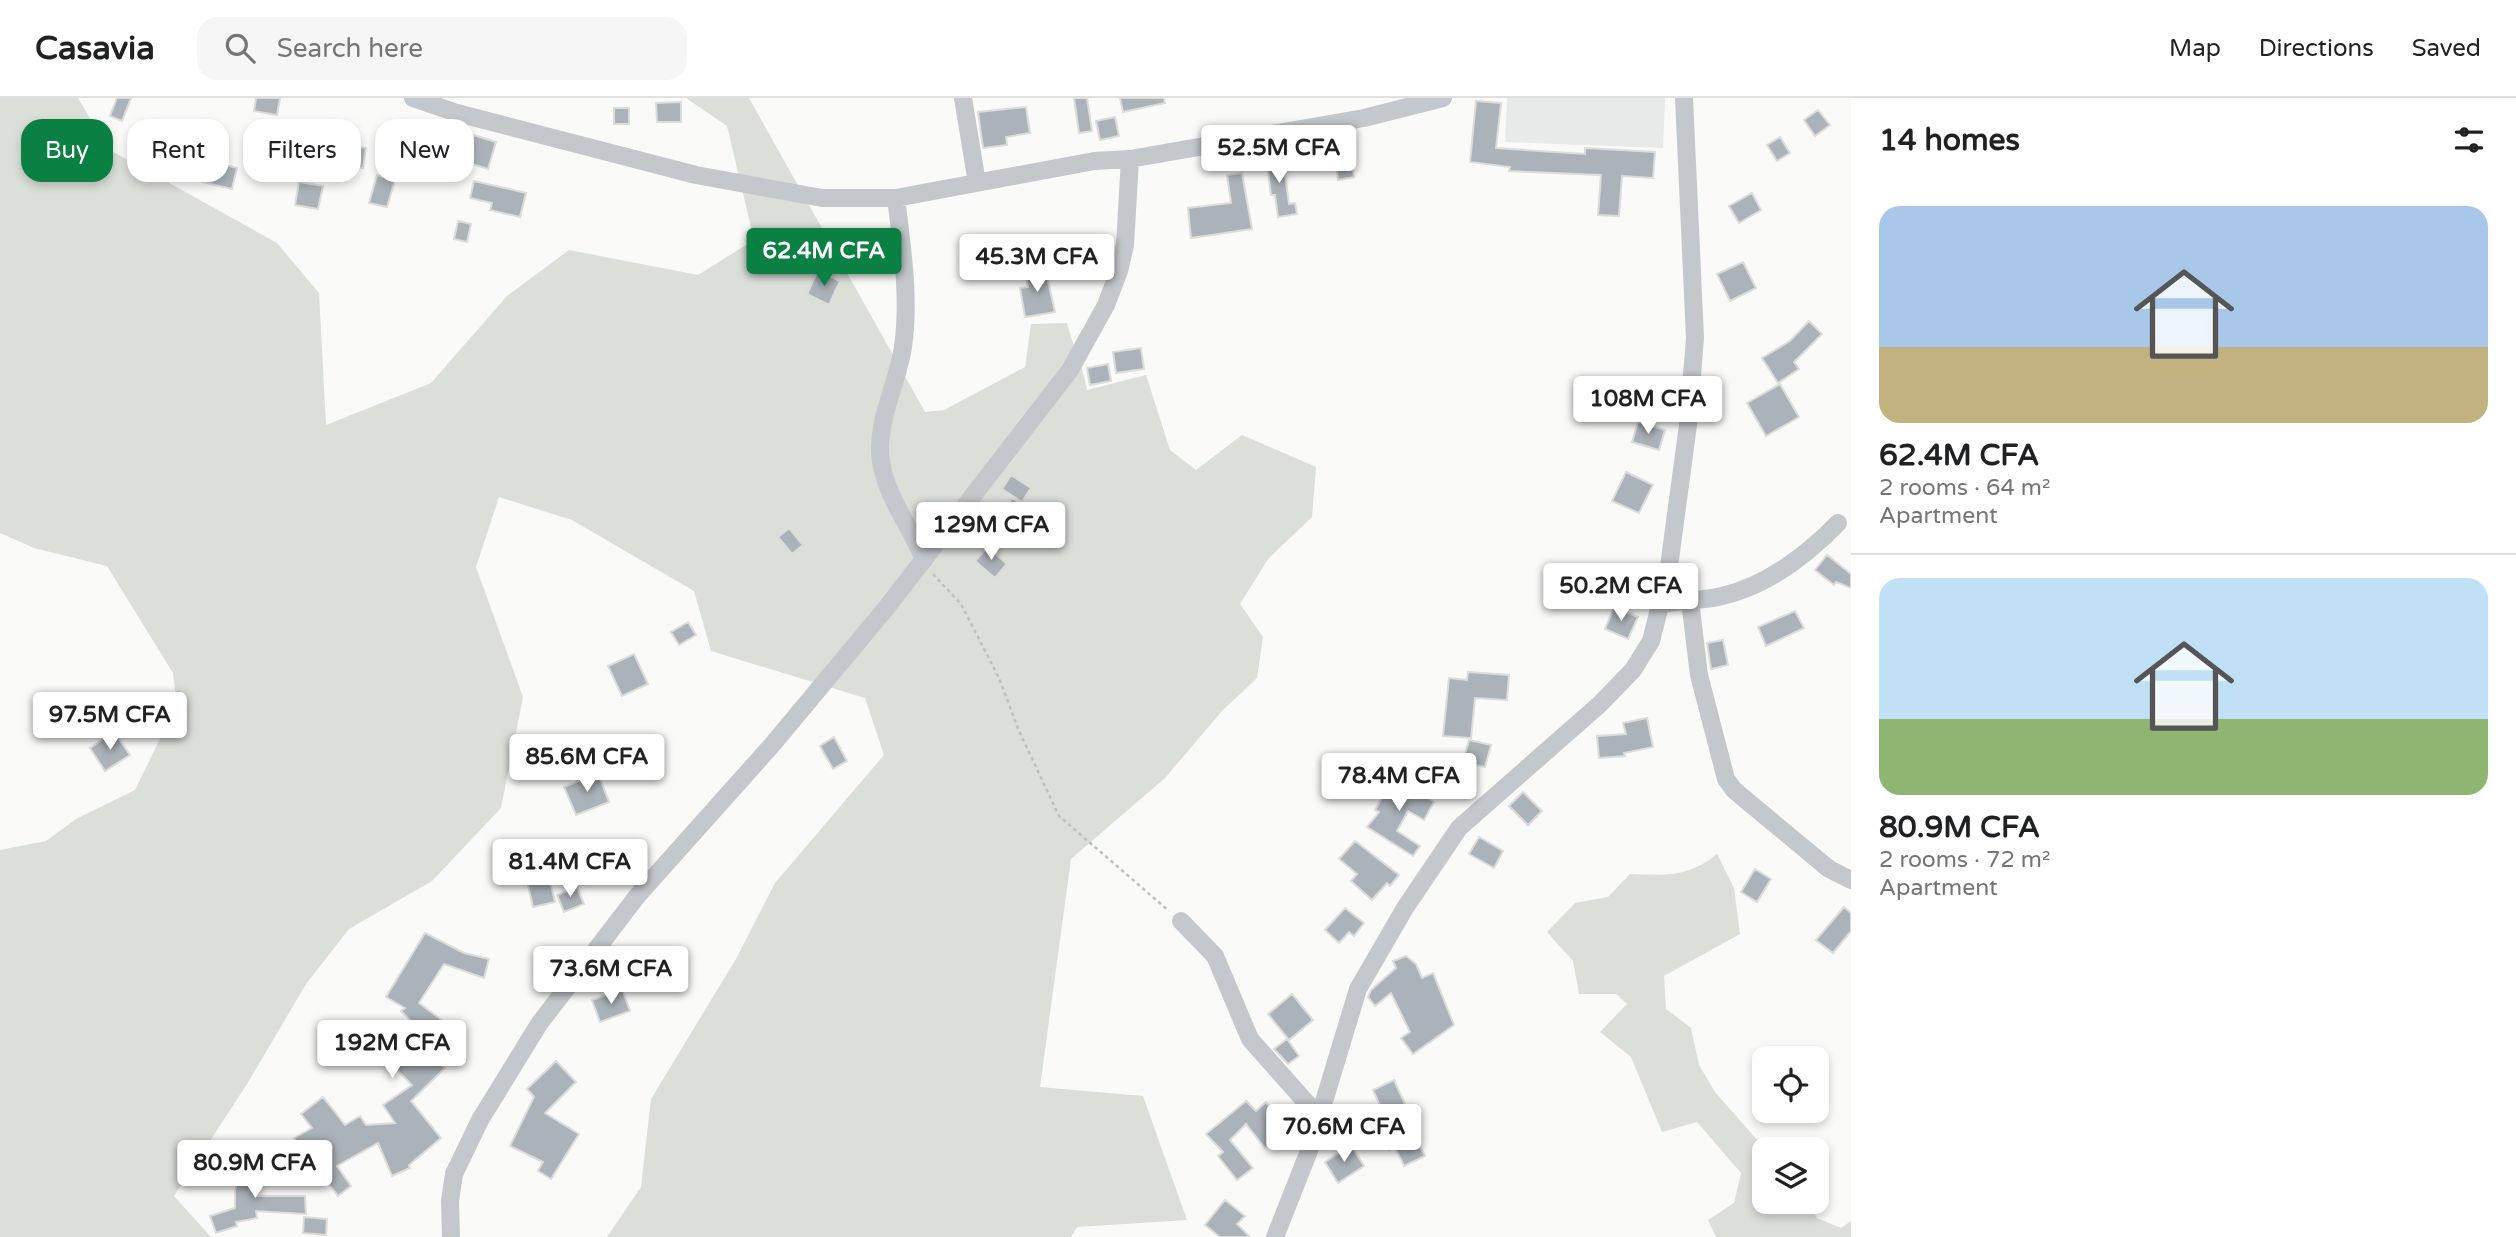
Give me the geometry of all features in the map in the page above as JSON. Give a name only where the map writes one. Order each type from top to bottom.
[{"type":"street","points":[[413,98],[457,113],[720,180],[822,198],[896,198],[1094,161],[1130,159],[1364,118],[1443,98]]},
{"type":"street","points":[[962,98],[977,183]]},
{"type":"street","points":[[1275,1237],[1320,1118],[1354,1003],[1366,973],[1443,848],[1459,828],[1600,704],[1633,670],[1651,641],[1662,604],[1688,425],[1695,338],[1684,98]]},
{"type":"street","points":[[451,1237],[450,1201],[454,1174],[480,1121],[539,1024],[638,895],[772,745],[924,560],[1039,411],[1091,336],[1106,305],[1125,245],[1130,159]]},
{"type":"street","points":[[896,198],[904,266],[903,347],[880,432],[881,462],[893,503],[916,540],[924,560]]},
{"type":"street","points":[[1662,604],[1725,596],[1771,576],[1807,551],[1838,523]]},
{"type":"street","points":[[1690,601],[1699,675],[1726,779],[1734,790],[1829,869],[1851,880]]},
{"type":"street","points":[[1181,921],[1215,956],[1250,1039],[1320,1118]]},
{"type":"path","points":[[924,560],[939,584],[961,604],[986,653],[1059,816],[1181,921]]},
{"type":"shaded area","points":[[0,98],[78,98],[90,119],[21,119],[21,182],[113,182],[113,152],[127,160],[127,182],[167,182],[277,243],[319,293],[326,425],[431,383],[507,296],[569,250],[698,275],[754,240],[727,126],[686,98],[749,98],[925,412],[944,410],[1025,367],[1031,324],[1067,323],[1087,390],[1146,375],[1170,450],[1196,470],[1242,435],[1316,467],[1312,517],[1268,559],[1240,604],[1263,637],[1257,678],[1222,711],[1165,778],[1071,859],[1040,1087],[1143,1096],[1187,1220],[1077,1227],[1071,1237],[607,1237],[641,1187],[651,1099],[736,959],[775,883],[884,755],[865,698],[711,651],[694,591],[572,520],[499,497],[476,567],[523,697],[501,808],[432,881],[349,929],[306,984],[247,1084],[174,1196],[211,1237],[0,1237],[0,850],[46,841],[76,819],[135,790],[177,704],[173,673],[107,566],[34,548],[0,533]]},
{"type":"shaded area","points":[[1507,98],[1665,98],[1663,148],[1505,142]]},
{"type":"shaded area","points":[[1717,854],[1734,888],[1740,934],[1664,976],[1666,1009],[1691,1028],[1699,1065],[1715,1092],[1755,1137],[1752,1137],[1752,1214],[1815,1214],[1817,1218],[1841,1228],[1851,1221],[1851,1237],[1716,1237],[1708,1220],[1734,1203],[1741,1173],[1697,1122],[1662,1132],[1631,1057],[1600,1032],[1627,1004],[1616,994],[1579,994],[1573,961],[1547,932],[1575,903],[1608,897],[1630,874],[1676,873],[1706,862]]},
{"type":"building","points":[[117,98],[131,98],[122,121],[110,116]]},
{"type":"building","points":[[256,98],[280,98],[277,115],[254,111]]},
{"type":"building","points":[[1074,98],[1087,98],[1092,131],[1079,133]]},
{"type":"building","points":[[1120,98],[1164,98],[1165,103],[1123,112]]},
{"type":"building","points":[[1476,101],[1501,103],[1496,148],[1585,154],[1585,148],[1655,152],[1653,178],[1622,176],[1619,216],[1598,215],[1601,175],[1509,171],[1510,167],[1470,162]]},
{"type":"building","points":[[681,102],[681,122],[657,122],[656,103]]},
{"type":"building","points":[[1026,107],[1030,133],[1006,137],[1007,145],[983,148],[978,112]]},
{"type":"building","points":[[614,108],[629,108],[629,124],[614,124]]},
{"type":"building","points":[[1818,110],[1830,125],[1815,136],[1804,120]]},
{"type":"building","points":[[1115,117],[1119,136],[1100,140],[1096,121]]},
{"type":"building","points":[[474,135],[496,142],[488,169],[474,165]]},
{"type":"building","points":[[1780,137],[1790,153],[1777,161],[1767,145]]},
{"type":"building","points":[[1349,138],[1354,177],[1338,180],[1333,140]]},
{"type":"building","points":[[361,147],[366,148],[361,168]]},
{"type":"building","points":[[1282,152],[1289,204],[1295,203],[1297,214],[1278,217],[1275,195],[1271,195],[1266,154]]},
{"type":"building","points":[[229,166],[237,168],[232,189],[202,182],[229,182]]},
{"type":"building","points":[[1242,173],[1252,229],[1191,238],[1188,208],[1231,203],[1227,175]]},
{"type":"building","points":[[474,181],[526,193],[520,217],[490,210],[492,203],[470,198]]},
{"type":"building","points":[[299,182],[323,186],[318,209],[295,205]]},
{"type":"building","points":[[375,182],[394,182],[387,207],[369,203]]},
{"type":"building","points":[[1752,193],[1761,210],[1739,223],[1729,206]]},
{"type":"building","points":[[458,221],[471,224],[467,242],[454,239]]},
{"type":"building","points":[[1743,262],[1756,288],[1730,301],[1717,274]]},
{"type":"building","points":[[1045,267],[1055,312],[1025,317],[1020,288],[1028,287],[1025,271]]},
{"type":"building","points":[[818,270],[840,281],[829,305],[807,294]]},
{"type":"building","points":[[1809,321],[1822,334],[1794,362],[1799,369],[1778,383],[1762,358],[1790,341]]},
{"type":"building","points":[[1141,348],[1144,369],[1116,373],[1113,352]]},
{"type":"building","points":[[1108,364],[1111,381],[1090,385],[1087,368]]},
{"type":"building","points":[[1780,384],[1799,417],[1766,436],[1747,403]]},
{"type":"building","points":[[1638,422],[1665,430],[1659,450],[1632,442]]},
{"type":"building","points":[[1626,472],[1653,485],[1639,513],[1612,501]]},
{"type":"building","points":[[1011,475],[1031,488],[1022,502],[1002,489]]},
{"type":"building","points":[[1012,498],[1038,514],[1021,542],[995,526]]},
{"type":"building","points":[[789,528],[803,545],[792,554],[778,537]]},
{"type":"building","points":[[988,547],[1007,564],[995,578],[975,561]]},
{"type":"building","points":[[1827,555],[1851,574],[1851,588],[1836,582],[1834,585],[1815,570]]},
{"type":"building","points":[[1602,579],[1621,586],[1613,606],[1595,600]]},
{"type":"building","points":[[1614,607],[1638,617],[1628,639],[1605,629]]},
{"type":"building","points":[[1795,611],[1804,628],[1766,646],[1758,627]]},
{"type":"building","points":[[688,622],[696,635],[679,645],[671,632]]},
{"type":"building","points":[[1723,640],[1728,665],[1711,669],[1707,643]]},
{"type":"building","points":[[634,654],[648,684],[622,696],[608,666]]},
{"type":"building","points":[[1468,672],[1509,675],[1507,700],[1475,698],[1471,738],[1443,736],[1449,678],[1467,680]]},
{"type":"building","points":[[1647,718],[1653,747],[1624,753],[1625,756],[1599,758],[1597,736],[1626,734],[1623,723]]},
{"type":"building","points":[[114,732],[130,755],[105,771],[90,748]]},
{"type":"building","points":[[834,737],[847,761],[833,769],[820,746]]},
{"type":"building","points":[[1469,740],[1491,745],[1485,767],[1463,762]]},
{"type":"building","points":[[598,773],[609,802],[576,815],[564,787]]},
{"type":"building","points":[[1394,776],[1434,802],[1424,820],[1408,811],[1397,831],[1420,846],[1413,856],[1367,827],[1379,812],[1375,810]]},
{"type":"building","points":[[1523,792],[1542,811],[1528,825],[1509,806]]},
{"type":"building","points":[[1479,837],[1503,851],[1494,868],[1469,854]]},
{"type":"building","points":[[1355,841],[1399,875],[1390,886],[1387,883],[1372,900],[1351,881],[1357,874],[1339,859]]},
{"type":"building","points":[[1755,869],[1771,879],[1757,902],[1741,892]]},
{"type":"building","points":[[548,872],[555,902],[533,907],[526,877]]},
{"type":"building","points":[[577,887],[584,904],[564,912],[557,895]]},
{"type":"building","points":[[1844,907],[1851,913],[1851,931],[1833,953],[1816,940]]},
{"type":"building","points":[[1345,908],[1364,923],[1354,936],[1349,932],[1339,943],[1325,930]]},
{"type":"building","points":[[425,933],[464,953],[489,959],[484,978],[444,964],[419,1003],[451,1027],[431,1054],[445,1068],[411,1101],[441,1138],[409,1165],[410,1168],[392,1176],[378,1143],[337,1166],[351,1186],[338,1196],[320,1172],[316,1175],[294,1138],[312,1128],[301,1114],[323,1097],[345,1125],[360,1116],[366,1125],[395,1123],[383,1105],[412,1085],[395,1068],[426,1037],[401,1011],[405,1008],[386,997]]},
{"type":"building","points":[[1406,956],[1416,964],[1422,978],[1433,973],[1454,1025],[1413,1054],[1401,1038],[1410,1032],[1391,993],[1375,1006],[1368,997],[1371,990],[1396,968],[1393,961]]},
{"type":"building","points":[[622,989],[630,1011],[600,1022],[592,1000]]},
{"type":"building","points":[[1292,994],[1313,1020],[1289,1040],[1268,1014]]},
{"type":"building","points":[[1287,1039],[1299,1056],[1288,1064],[1274,1049]]},
{"type":"building","points":[[556,1061],[576,1082],[545,1113],[579,1134],[551,1179],[538,1171],[543,1162],[510,1146],[534,1097],[527,1089]]},
{"type":"building","points":[[1394,1080],[1419,1135],[1416,1137],[1425,1156],[1404,1166],[1395,1147],[1389,1150],[1377,1126],[1387,1121],[1373,1090]]},
{"type":"building","points":[[1246,1101],[1256,1111],[1266,1102],[1288,1129],[1265,1148],[1246,1124],[1230,1140],[1253,1168],[1237,1180],[1218,1156],[1223,1152],[1206,1134]]},
{"type":"building","points":[[1351,1145],[1364,1166],[1338,1183],[1325,1162]]},
{"type":"building","points":[[243,1159],[265,1163],[258,1196],[305,1196],[306,1214],[256,1211],[257,1218],[236,1222],[237,1226],[216,1233],[210,1216],[235,1208],[235,1191]]},
{"type":"building","points":[[1225,1200],[1245,1216],[1237,1224],[1250,1237],[1220,1237],[1205,1225]]},
{"type":"building","points":[[304,1217],[327,1219],[326,1235],[303,1233]]}]
